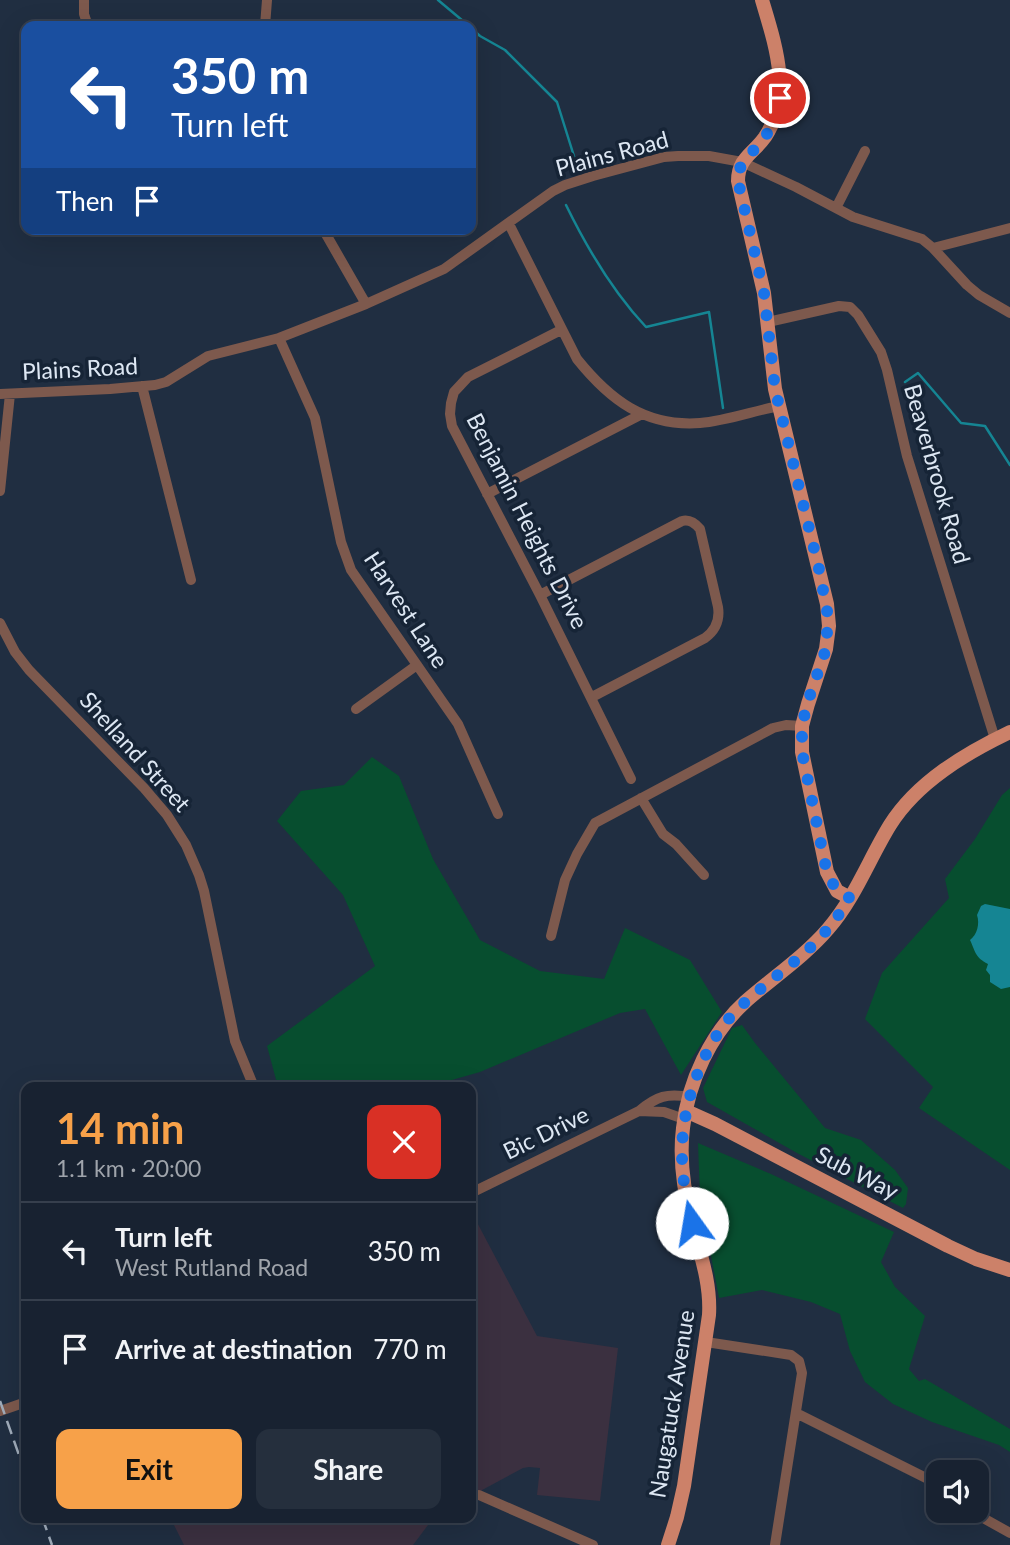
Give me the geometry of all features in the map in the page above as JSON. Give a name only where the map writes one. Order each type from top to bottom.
[{"type":"main road","points":[[762,0],[779,68],[780,98],[778,110],[767,133],[742,162],[738,172],[739,187],[764,293],[779,406],[828,616],[826,649],[802,726],[802,752],[825,866],[835,889],[850,898]]},
{"type":"main road","name":"Naugatuck Avenue","points":[[668,1545],[681,1501],[710,1301],[684,1190],[682,1155],[687,1109],[706,1055],[729,1019],[813,945],[836,919],[907,801],[947,769],[1010,732]]},
{"type":"main road","name":"Sub Way","points":[[687,1109],[948,1246],[1010,1270]]},
{"type":"street","points":[[85,0],[87,21]]},
{"type":"street","points":[[265,21],[267,0]]},
{"type":"street","points":[[836,208],[866,151]]},
{"type":"street","name":"Plains Road","points":[[5,394],[142,386],[166,382],[208,356],[279,338],[366,304],[444,269],[565,185],[671,156],[709,156],[742,162],[864,221],[917,237],[933,248]]},
{"type":"street","points":[[509,224],[577,359],[591,377],[621,403],[642,414],[686,423],[702,423],[779,406]]},
{"type":"street","points":[[1010,228],[933,248],[967,285],[1010,313]]},
{"type":"street","points":[[326,235],[366,304]]},
{"type":"street","name":"Beaverbrook Road","points":[[768,322],[839,306],[850,307],[881,352],[907,456],[995,739]]},
{"type":"street","name":"Benjamin Heights Drive","points":[[561,330],[468,377],[454,393],[450,414],[452,426],[540,594],[631,779]]},
{"type":"street","name":"Harvest Lane","points":[[279,338],[315,418],[341,542],[351,570],[458,724],[498,814]]},
{"type":"street","points":[[142,386],[191,580]]},
{"type":"street","points":[[0,491],[5,394]]},
{"type":"street","points":[[487,494],[642,414]]},
{"type":"street","points":[[540,594],[682,521],[692,522],[699,529],[718,607],[716,626],[705,638],[592,697]]},
{"type":"street","name":"Shelland Street","points":[[0,623],[15,652],[29,670],[144,788],[182,838],[193,859],[204,891],[232,1028],[238,1051],[252,1082]]},
{"type":"street","points":[[356,709],[417,665]]},
{"type":"street","points":[[551,936],[565,880],[595,823],[774,728],[786,724],[802,726]]},
{"type":"street","points":[[640,798],[663,834],[676,844],[704,875]]},
{"type":"street","name":"Bic Drive","points":[[476,1191],[666,1096],[674,1095],[687,1109]]},
{"type":"street","points":[[639,1111],[687,1109]]},
{"type":"street","points":[[706,1342],[796,1357],[802,1369],[775,1545]]},
{"type":"street","points":[[0,1411],[21,1404]]},
{"type":"street","points":[[796,1413],[926,1479]]},
{"type":"street","points":[[479,1495],[593,1545]]},
{"type":"street","points":[[989,1521],[1010,1533]]},
{"type":"shaded area","points":[[372,757],[399,776],[433,859],[480,940],[540,971],[604,979],[625,928],[690,960],[722,1012],[681,1075],[645,1009],[620,1013],[480,1072],[445,1082],[277,1082],[267,1046],[375,966],[343,895],[277,821],[301,791],[344,785]]},
{"type":"shaded area","points":[[1010,788],[1010,1170],[919,1108],[933,1087],[865,1019],[882,973],[949,898],[945,879],[975,839],[1002,795]]},
{"type":"shaded area","points":[[985,904],[1010,909],[1010,987],[1001,989],[990,982],[990,975],[986,970],[988,964],[978,957],[970,940],[977,929],[977,915]]},
{"type":"shaded area","points":[[742,1025],[825,1128],[861,1140],[895,1170],[908,1188],[903,1208],[707,1102],[703,1088],[732,1028]]},
{"type":"shaded area","points":[[698,1143],[894,1232],[881,1262],[895,1287],[925,1316],[909,1369],[919,1381],[925,1379],[1010,1429],[1010,1452],[999,1445],[932,1422],[893,1404],[865,1382],[850,1351],[840,1314],[811,1302],[762,1290],[719,1298],[700,1198]]},
{"type":"shaded area","points":[[476,1220],[537,1336],[618,1348],[600,1501],[537,1495],[540,1468],[523,1468],[476,1493]]},
{"type":"shaded area","points":[[173,1523],[430,1523],[413,1545],[184,1545]]},
{"type":"waterway","points":[[438,0],[463,21]]},
{"type":"waterway","points":[[476,32],[505,50],[557,102],[578,169]]},
{"type":"waterway","points":[[566,205],[602,269],[646,327],[709,312],[723,408]]},
{"type":"waterway","points":[[905,382],[918,373],[961,423],[985,426],[1010,465]]},
{"type":"railway","points":[[0,1401],[21,1461]]},
{"type":"railway","points":[[44,1523],[52,1545]]},
{"type":"route","points":[[692,1223],[684,1190],[683,1127],[695,1080],[706,1055],[720,1030],[738,1009],[813,945],[850,898],[837,891],[827,873],[802,752],[802,726],[807,704],[826,649],[829,626],[827,604],[775,389],[764,293],[738,181],[742,162],[762,141],[774,122],[780,98]]}]
